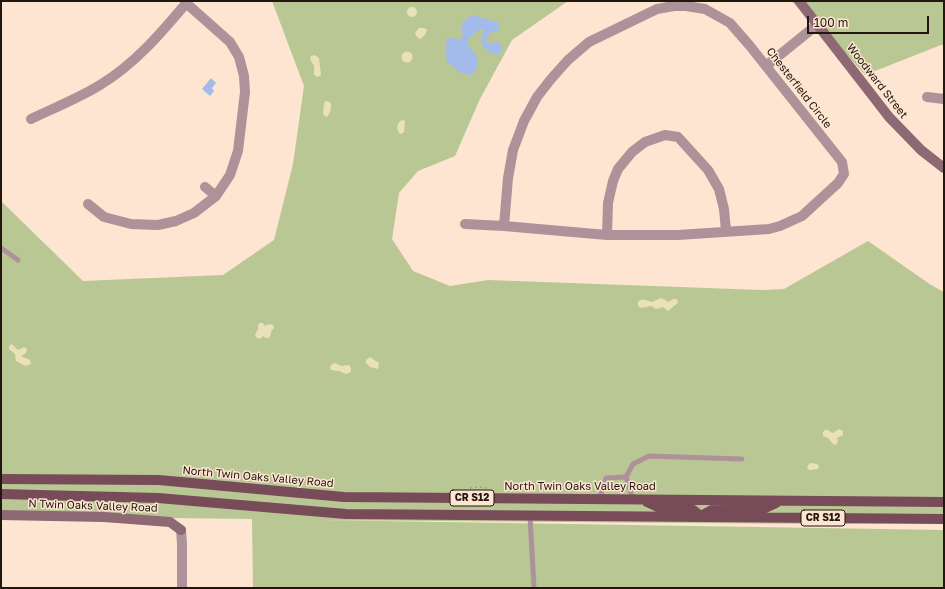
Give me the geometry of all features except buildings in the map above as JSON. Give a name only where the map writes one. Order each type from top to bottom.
[{"type":"main road","name":"North Twin Oaks Valley Road","points":[[1,479],[158,480],[344,497],[944,502]]},
{"type":"main road","name":"CR S12","points":[[1,494],[158,498],[346,514],[944,519]]},
{"type":"main road","points":[[637,500],[660,508],[693,510],[701,516],[714,509],[763,509],[780,501]]},
{"type":"street","name":"Woodward Street","points":[[799,1],[889,117],[921,150],[944,168]]},
{"type":"street","points":[[31,119],[100,86],[116,75],[148,48],[187,2],[230,42],[239,57],[244,76],[245,92],[238,151],[230,175],[216,196],[194,213],[176,221],[158,225],[131,224],[104,217],[88,204]]},
{"type":"street","name":"Chesterfield Circle","points":[[465,224],[607,235],[678,235],[769,228],[780,226],[802,216],[838,183],[844,174],[842,162],[730,23],[706,10],[686,6],[674,6],[657,10],[589,42],[568,60],[550,79],[537,97],[524,121],[513,150],[509,171],[504,226]]},
{"type":"street","points":[[766,66],[818,24]]},
{"type":"street","points":[[927,97],[944,99]]},
{"type":"street","points":[[607,235],[608,203],[613,181],[618,169],[632,152],[644,142],[665,136],[678,137],[708,170],[719,189],[724,209],[726,231]]},
{"type":"street","points":[[205,187],[216,196]]},
{"type":"street","name":"N Twin Oaks Valley Road","points":[[1,515],[104,517],[170,522],[181,530],[182,588]]},
{"type":"lane","points":[[1,248],[18,260]]},
{"type":"lane","points":[[626,477],[633,464],[649,456],[742,459]]},
{"type":"lane","points":[[599,500],[606,478],[626,477]]},
{"type":"lane","points":[[626,477],[637,500]]},
{"type":"lane","points":[[530,516],[534,588]]},
{"type":"path","points":[[464,489],[479,487],[494,489]]},
{"type":"green space","points":[[272,1],[568,1],[512,40],[480,99],[455,156],[418,171],[399,193],[392,239],[413,271],[450,286],[488,280],[762,290],[784,289],[868,241],[931,285],[944,292],[944,523],[819,524],[317,520],[944,530],[944,588],[253,588],[252,519],[1,516],[1,201],[83,281],[223,275],[274,240],[293,164],[304,86]]},
{"type":"green space","points":[[790,1],[944,1],[944,45],[865,75],[809,13]]},
{"type":"sand","points":[[412,7],[417,12],[412,17],[407,12]]},
{"type":"sand","points":[[419,28],[424,28],[427,30],[425,35],[420,39],[415,33]]},
{"type":"sand","points":[[405,52],[409,52],[411,53],[411,61],[405,62],[402,59],[402,55]]},
{"type":"sand","points":[[315,55],[319,58],[321,75],[318,77],[314,75],[314,66],[310,59],[311,56]]},
{"type":"sand","points":[[326,101],[330,102],[331,108],[326,117],[323,114],[324,103]]},
{"type":"sand","points":[[402,120],[405,121],[404,132],[401,134],[399,133],[397,127],[399,122]]},
{"type":"sand","points":[[661,298],[669,302],[673,299],[677,299],[678,303],[668,311],[663,307],[656,309],[651,306],[641,308],[638,306],[638,302],[641,300],[652,302]]},
{"type":"sand","points":[[260,323],[263,323],[265,326],[269,324],[273,325],[274,328],[271,331],[269,338],[263,336],[260,339],[256,337],[255,335]]},
{"type":"sand","points":[[12,344],[18,350],[24,347],[27,349],[26,353],[21,356],[30,360],[31,364],[25,366],[16,361],[15,354],[9,349],[9,346]]},
{"type":"sand","points":[[370,357],[379,363],[378,369],[370,367],[366,363],[366,360]]},
{"type":"sand","points":[[335,363],[341,366],[349,365],[351,372],[346,374],[331,370],[331,365]]},
{"type":"sand","points":[[839,429],[843,431],[843,435],[837,438],[838,441],[836,445],[833,444],[828,438],[823,436],[823,432],[826,430],[833,433]]},
{"type":"sand","points":[[810,463],[817,464],[819,466],[818,469],[809,470],[807,467]]},
{"type":"water","points":[[474,15],[499,23],[499,29],[490,33],[486,41],[490,44],[497,42],[503,48],[497,55],[488,51],[481,43],[484,30],[482,29],[476,32],[467,42],[476,55],[478,65],[472,74],[468,75],[460,72],[448,63],[446,45],[447,39],[461,39],[463,35],[461,28],[463,23],[467,18]]},
{"type":"water","points":[[211,78],[216,83],[212,88],[214,91],[210,96],[202,89]]}]
